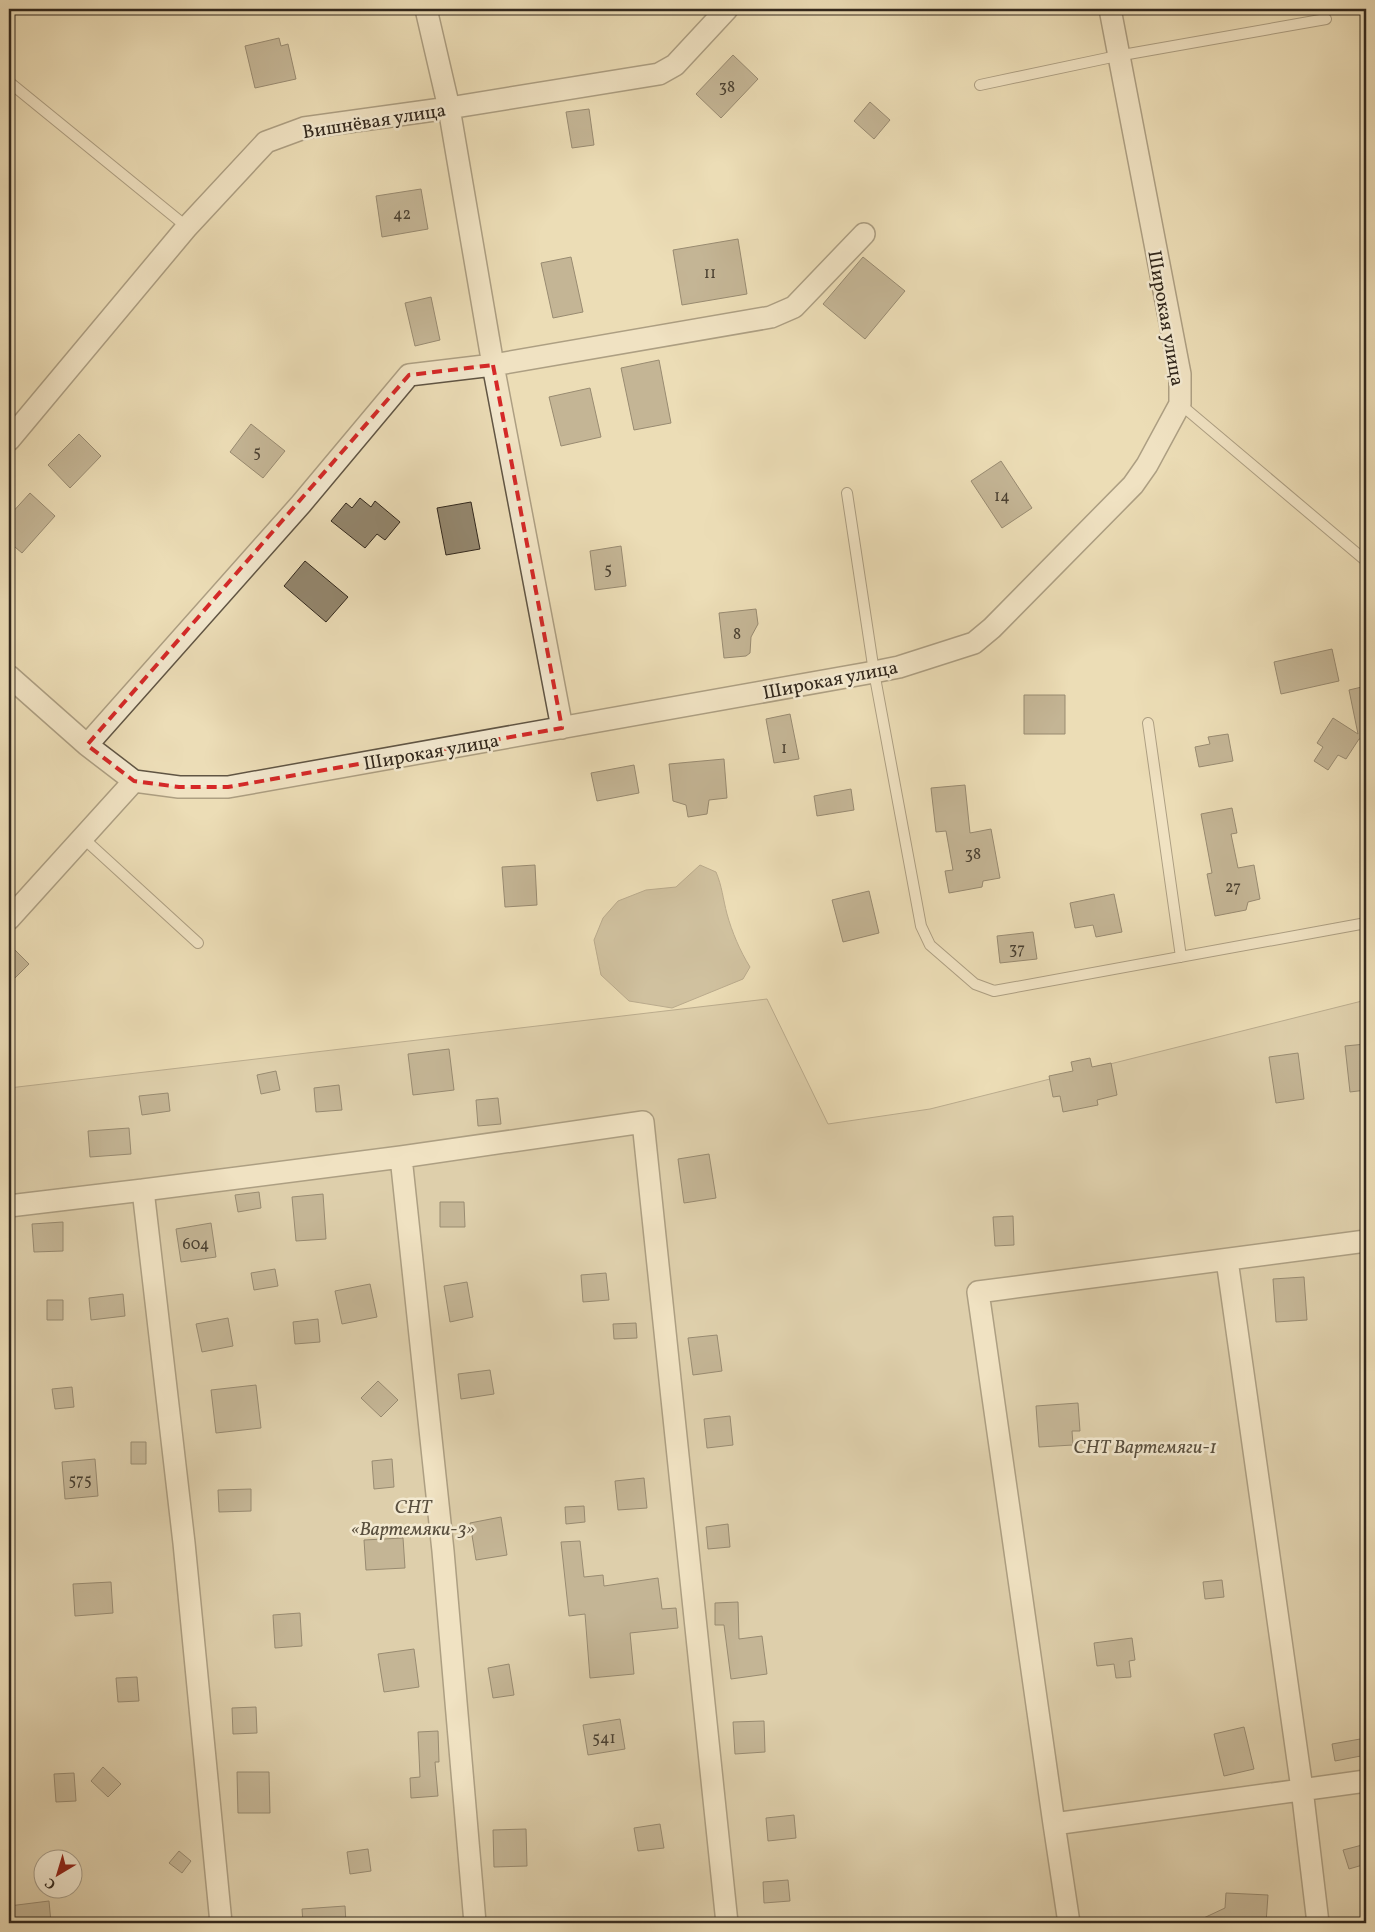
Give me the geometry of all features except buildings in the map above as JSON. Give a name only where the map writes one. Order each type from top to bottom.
[{"type":"street","points":[[426,9],[449,108],[493,365],[562,728]]},
{"type":"street","name":"Вишнёвая улица","points":[[9,440],[187,227],[266,142],[304,128],[449,108],[659,74],[676,65],[727,9]]},
{"type":"street","name":"Широкая улица","points":[[9,676],[87,745],[134,780],[179,787],[228,787],[874,672],[899,667],[974,643],[1133,485],[1147,465],[1180,404],[1180,374],[1117,56],[1110,9]]},
{"type":"street","points":[[87,745],[301,504],[409,375],[493,365],[770,317],[794,307],[864,234]]},
{"type":"street","points":[[9,919],[134,780]]},
{"type":"street","points":[[9,1206],[401,1157],[643,1122],[728,1923]]},
{"type":"street","points":[[401,1157],[443,1551],[474,1923]]},
{"type":"street","points":[[143,1190],[184,1543],[221,1923]]},
{"type":"street","points":[[1069,1923],[978,1292],[1366,1241]]},
{"type":"street","points":[[1227,1260],[1302,1790],[1318,1923]]},
{"type":"street","points":[[1054,1824],[1366,1781]]},
{"type":"lane","points":[[980,85],[1117,56],[1326,19]]},
{"type":"lane","points":[[9,82],[187,227]]},
{"type":"lane","points":[[1180,404],[1366,561]]},
{"type":"lane","points":[[847,493],[874,672],[921,926],[930,945],[975,984],[994,991],[1366,923]]},
{"type":"lane","points":[[1148,723],[1181,956]]},
{"type":"lane","points":[[82,837],[198,943]]},
{"type":"highlighted area","points":[[493,365],[562,728],[228,787],[179,787],[134,781],[87,745],[409,375]]},
{"type":"green space","points":[[767,999],[828,1124],[930,1109],[1366,1000],[1366,1923],[9,1923],[9,1088]]},
{"type":"shaded area","points":[[700,865],[716,872],[731,928],[750,967],[743,979],[672,1008],[629,1001],[601,975],[594,940],[603,918],[618,901],[646,890],[676,887]]},
{"type":"park label","name":"СНТ Вартемяги-1","points":[[1145,1446]]},
{"type":"park label","name":"СНТ «Вартемяки-3»","points":[[413,1517]]}]
